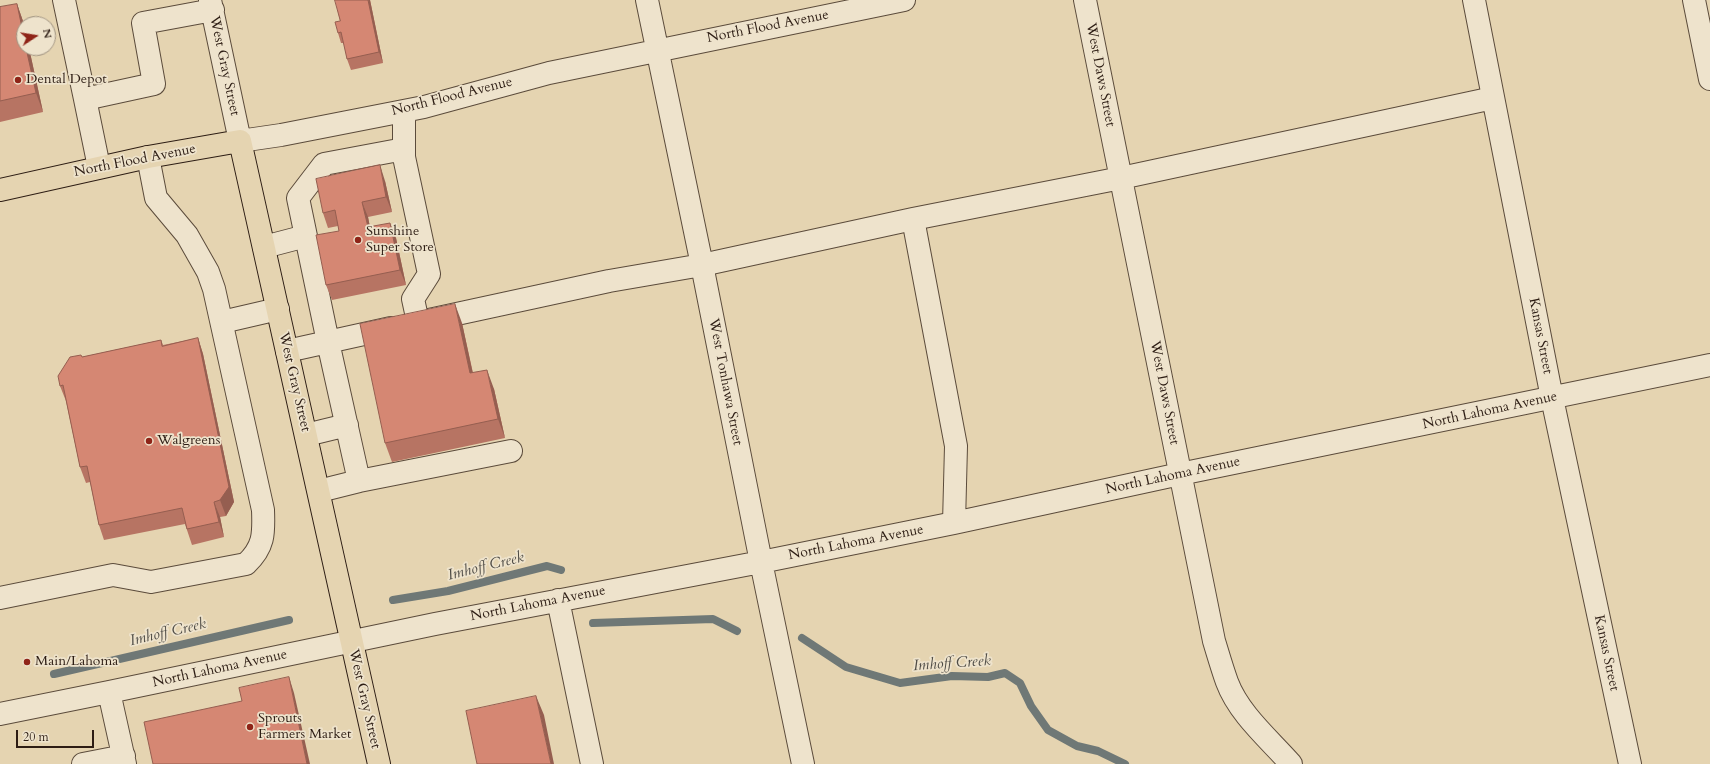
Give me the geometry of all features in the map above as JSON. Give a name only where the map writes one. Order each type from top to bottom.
[{"type":"main road","name":"North Flood Avenue","points":[[0,190],[99,167],[240,141]]},
{"type":"main road","name":"West Gray Street","points":[[240,141],[379,764]]},
{"type":"street","points":[[64,0],[99,167]]},
{"type":"street","name":"West Tonhawa Street","points":[[647,0],[702,265],[760,562],[804,764]]},
{"type":"street","name":"North Flood Avenue","points":[[240,141],[281,135],[424,107],[549,73],[904,0]]},
{"type":"street","name":"West Daws Street","points":[[1085,0],[1214,641],[1227,683],[1240,704],[1253,722],[1292,764]]},
{"type":"street","name":"Kansas Street","points":[[1474,0],[1552,398],[1630,764]]},
{"type":"street","points":[[1694,0],[1710,79]]},
{"type":"street","points":[[85,99],[154,84],[143,23],[211,5]]},
{"type":"street","name":"West Gray Street","points":[[211,5],[240,141]]},
{"type":"street","points":[[287,351],[609,281],[702,265],[913,219],[1121,178],[1494,98]]},
{"type":"street","points":[[404,111],[404,157],[429,274],[413,299],[418,322]]},
{"type":"street","points":[[360,481],[328,342],[298,198],[324,164],[404,149]]},
{"type":"street","points":[[0,598],[113,575],[152,582],[246,564],[255,555],[261,543],[264,528],[263,510],[222,322],[208,272],[187,235],[156,198],[148,157]]},
{"type":"street","points":[[913,219],[956,446],[954,523]]},
{"type":"street","points":[[264,247],[306,236]]},
{"type":"street","points":[[222,322],[278,309]]},
{"type":"street","name":"North Lahoma Avenue","points":[[0,714],[558,600],[760,562],[954,523],[1180,474],[1710,365]]},
{"type":"street","points":[[306,435],[347,425]]},
{"type":"street","points":[[319,492],[360,481],[511,451]]},
{"type":"street","points":[[558,600],[592,764]]},
{"type":"street","points":[[83,764],[124,760],[109,692]]},
{"type":"building","points":[[335,0],[368,0],[379,52],[347,59],[341,32],[338,33],[335,22],[340,21]]},
{"type":"building","points":[[17,4],[20,16],[16,16],[16,56],[28,56],[36,93],[0,101],[0,7]]},
{"type":"building","name":"Sunshine Super Store","points":[[380,165],[386,197],[362,202],[368,227],[390,223],[400,270],[326,285],[316,235],[339,231],[335,210],[323,213],[316,179]]},
{"type":"building","points":[[455,304],[470,373],[487,370],[498,419],[385,443],[360,324]]},
{"type":"building","name":"Walgreens","points":[[198,338],[229,487],[220,500],[214,502],[219,522],[187,529],[182,508],[99,525],[87,466],[80,467],[63,385],[60,386],[58,376],[70,357],[81,355],[82,357],[161,340],[162,346]]},
{"type":"building","name":"Sprouts Farmers Market","points":[[289,677],[307,764],[153,764],[144,722],[242,701],[239,688]]},
{"type":"building","points":[[536,696],[551,764],[477,764],[466,711]]},
{"type":"waterway","name":"Imhoff Creek","points":[[393,600],[448,591],[547,566],[561,570]]},
{"type":"waterway","name":"Imhoff Creek","points":[[593,623],[713,619],[737,631]]},
{"type":"waterway","name":"Imhoff Creek","points":[[54,674],[289,620]]},
{"type":"waterway","name":"Imhoff Creek","points":[[802,638],[846,667],[900,683],[952,676],[988,677],[1005,673],[1020,683],[1031,706],[1048,730],[1077,746],[1098,751],[1125,764]]},
{"type":"place","name":"Dental Depot","points":[[18,80]]},
{"type":"place","name":"Sunshine Super Store","points":[[358,240]]},
{"type":"place","name":"Walgreens","points":[[149,441]]},
{"type":"place","name":"Main/Lahoma","points":[[27,662]]},
{"type":"place","name":"Sprouts Farmers Market","points":[[250,727]]}]
